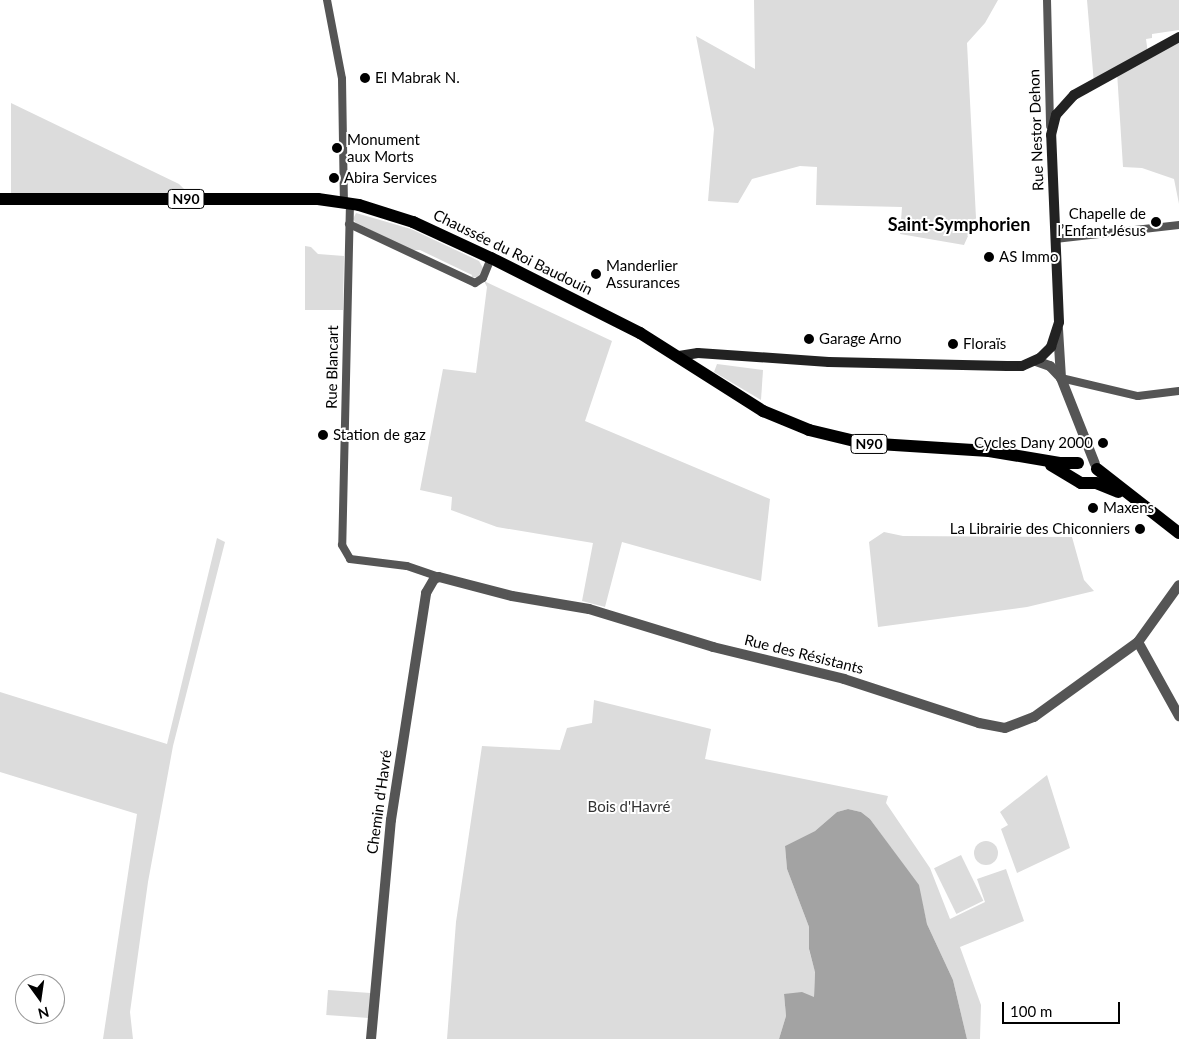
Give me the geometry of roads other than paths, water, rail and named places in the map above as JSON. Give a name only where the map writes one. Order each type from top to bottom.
[{"type":"main road","points":[[1051,135],[1056,115],[1067,100],[1179,37]]},
{"type":"main road","name":"Rue Nestor Dehon","points":[[1051,135],[1058,330]]},
{"type":"main road","name":"Chaussée du Roi Baudouin","points":[[0,199],[310,199],[347,202],[413,222],[490,258],[640,333],[679,356],[762,411],[808,430],[863,443],[989,451],[1039,460],[1079,462]]},
{"type":"main road","points":[[679,356],[698,353],[829,362],[1007,366],[1036,360],[1051,347],[1058,330]]},
{"type":"main road","name":"Chaussée du Roi Baudouin","points":[[1039,460],[1077,480]]},
{"type":"main road","points":[[1131,498],[1077,480],[1074,471],[1079,462],[1088,460],[1131,498],[1179,533]]},
{"type":"main road","points":[[1090,483],[1097,477],[1096,466]]},
{"type":"street","name":"Rue Blancart","points":[[327,0],[343,85],[347,202],[350,224],[342,545],[350,559],[407,566],[439,577]]},
{"type":"street","name":"Rue Nestor Dehon","points":[[1046,0],[1051,135]]},
{"type":"street","points":[[350,224],[475,283],[483,278],[490,258]]},
{"type":"street","points":[[1056,240],[1179,224]]},
{"type":"street","name":"Rue Nestor Dehon","points":[[1058,330],[1060,378]]},
{"type":"street","name":"Rue Nestor Dehon","points":[[1036,360],[1050,366],[1060,378],[1096,466]]},
{"type":"street","points":[[1060,378],[1138,396],[1179,391]]},
{"type":"street","points":[[1079,462],[1085,441]]},
{"type":"street","name":"Rue des Résistants","points":[[439,577],[512,596],[589,608],[713,647],[844,679],[979,723],[1005,728],[1034,717],[1138,642],[1179,585]]},
{"type":"street","name":"Chemin d'Havré","points":[[371,1039],[380,920],[391,820],[426,593],[431,581],[439,577]]},
{"type":"street","points":[[1138,642],[1179,716]]},
{"type":"place","name":"El Mabrak N.","points":[[365,78]]},
{"type":"place","name":"Monument aux Morts","points":[[337,148]]},
{"type":"place","name":"Abira Services","points":[[334,178]]},
{"type":"place","name":"Chapelle de l’Enfant Jésus","points":[[1156,222]]},
{"type":"place","name":"AS Immo","points":[[989,257]]},
{"type":"place","name":"Manderlier Assurances","points":[[596,274]]},
{"type":"place","name":"Garage Arno","points":[[809,339]]},
{"type":"place","name":"Floraïs","points":[[953,344]]},
{"type":"place","name":"Station de gaz","points":[[323,435]]},
{"type":"place","name":"Cycles Dany 2000","points":[[1103,443]]},
{"type":"place","name":"Maxens","points":[[1093,508]]},
{"type":"place","name":"La Librairie des Chiconniers","points":[[1140,529]]},
{"type":"district","name":"Saint-Symphorien","points":[[959,224]]},
{"type":"park label","name":"Bois d'Havré","points":[[629,807]]}]
